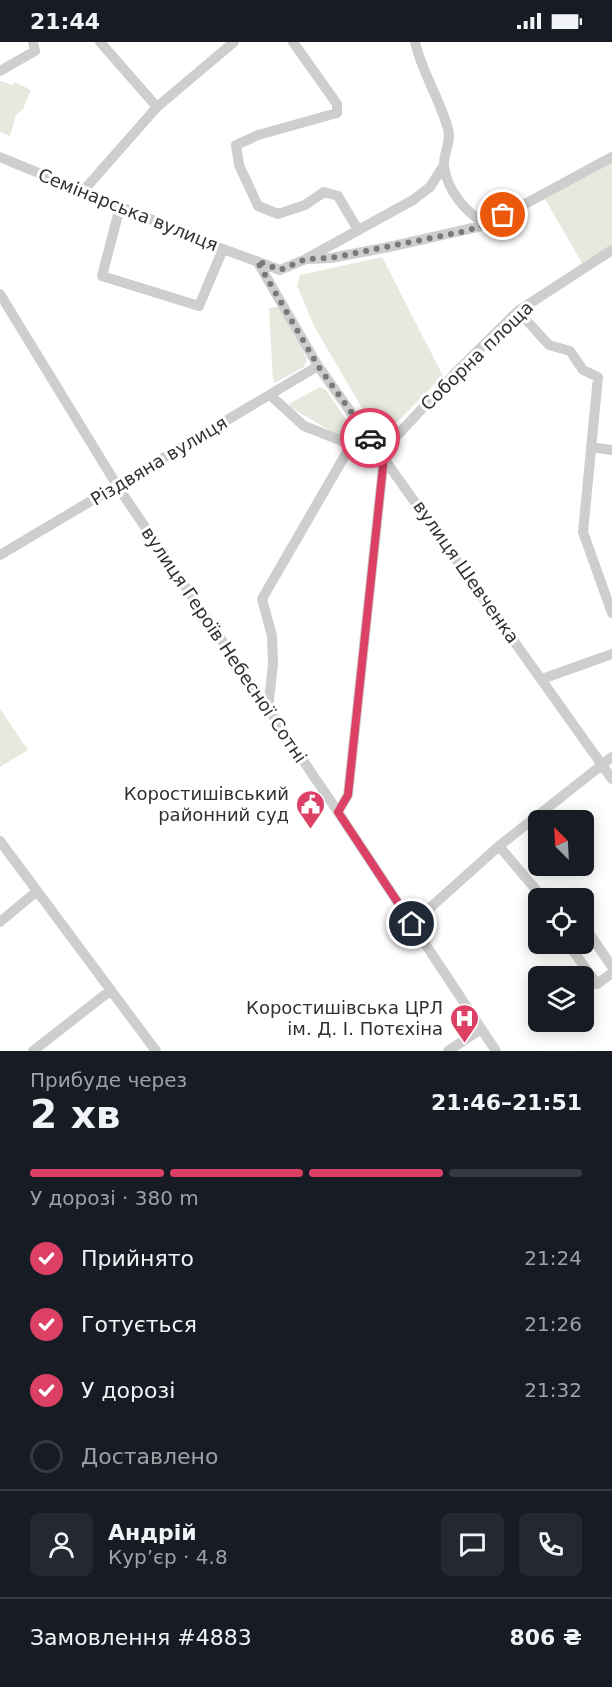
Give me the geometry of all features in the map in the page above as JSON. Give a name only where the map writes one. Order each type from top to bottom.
[{"type":"street","points":[[0,71],[35,51],[33,42]]},
{"type":"street","points":[[100,42],[157,107]]},
{"type":"street","points":[[83,191],[157,107],[234,42]]},
{"type":"street","points":[[293,42],[337,104],[337,113],[258,135],[236,145],[239,165],[258,206],[278,214],[305,205],[324,192],[338,196],[358,230]]},
{"type":"street","points":[[306,259],[414,200],[430,187],[444,165],[449,132],[419,58],[415,42]]},
{"type":"street","name":"Семінарська вулиця","points":[[0,157],[223,249],[280,270],[306,259]]},
{"type":"street","points":[[306,259],[331,258],[389,248],[486,225],[612,157]]},
{"type":"street","points":[[444,165],[457,198],[470,215],[486,225]]},
{"type":"street","points":[[120,207],[102,276],[199,306],[223,249]]},
{"type":"street","name":"Соборна площа","points":[[384,457],[400,433],[458,370],[518,311],[612,250]]},
{"type":"street","name":"вулиця Шевченка","points":[[257,261],[318,366],[612,778]]},
{"type":"street","name":"вулиця Героїв Небесної Сотні","points":[[0,294],[117,486],[338,812],[496,1051]]},
{"type":"street","points":[[518,311],[549,345],[570,351],[583,370],[598,377],[583,532],[612,613]]},
{"type":"street","name":"Різдвяна вулиця","points":[[0,555],[318,366]]},
{"type":"street","points":[[270,395],[304,426],[384,457],[348,795],[338,812]]},
{"type":"street","points":[[268,709],[273,664],[272,636],[262,598],[351,445]]},
{"type":"street","points":[[591,447],[612,450]]},
{"type":"street","points":[[542,679],[612,654]]},
{"type":"street","points":[[412,924],[499,846],[612,757]]},
{"type":"street","points":[[0,841],[156,1051]]},
{"type":"street","points":[[499,846],[535,888]]},
{"type":"street","points":[[0,922],[37,891]]},
{"type":"street","points":[[594,940],[612,967]]},
{"type":"street","points":[[575,954],[597,984],[612,973]]},
{"type":"street","points":[[33,1051],[111,990]]},
{"type":"street","points":[[448,1051],[481,1029]]},
{"type":"shaded area","points":[[0,81],[13,85],[15,82],[31,90],[23,109],[16,115],[10,136],[0,132]]},
{"type":"shaded area","points":[[612,161],[612,246],[583,265],[544,197]]},
{"type":"shaded area","points":[[382,257],[443,376],[388,431],[373,427],[314,326],[297,286],[300,275]]},
{"type":"shaded area","points":[[282,306],[307,360],[304,367],[275,383],[269,308]]},
{"type":"shaded area","points":[[320,387],[326,390],[352,428],[341,437],[290,407],[289,404]]},
{"type":"shaded area","points":[[0,709],[28,750],[0,767]]},
{"type":"way so far","points":[[370,438],[318,366],[257,261],[280,270],[306,259],[331,258],[389,248],[461,232],[486,225],[503,215]]},
{"type":"place","name":"Коростишівський районний суд","points":[[310,830]]},
{"type":"place","name":"Коростишівська ЦРЛ ім. Д. І. Потєхіна","points":[[464,1044]]},
{"type":"route","points":[[370,438],[384,457],[348,795],[338,812],[412,924]]}]
